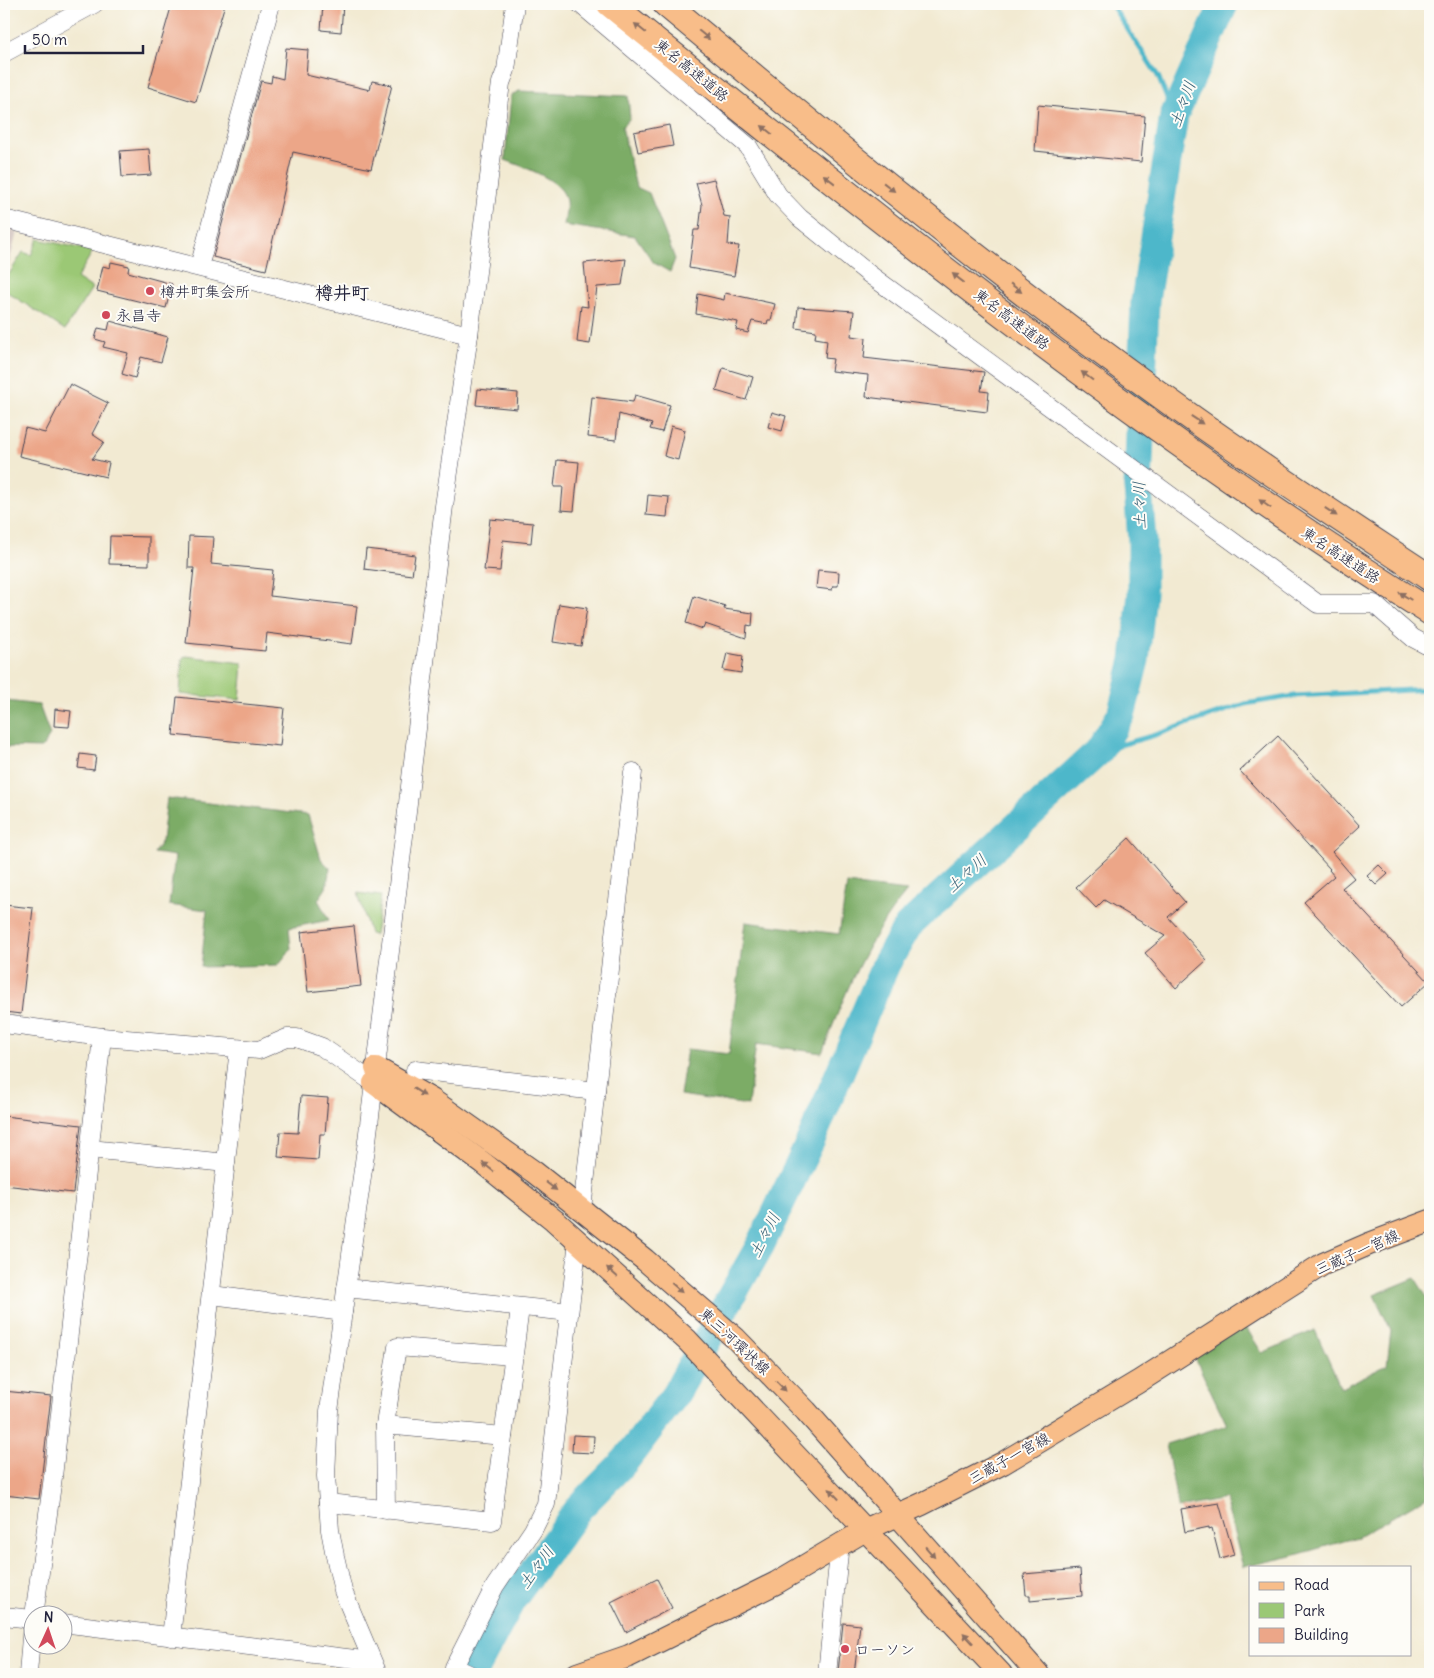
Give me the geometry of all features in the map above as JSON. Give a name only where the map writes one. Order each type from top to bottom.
[{"type":"highway","name":"東名高速道路","points":[[610,4],[805,161],[1126,406],[1322,544],[1430,612]]},
{"type":"highway","name":"東名高速道路","points":[[666,4],[823,135],[1018,290],[1157,393],[1430,578]]},
{"type":"main road","name":"東三河環状線","points":[[375,1076],[432,1100],[582,1209],[645,1260],[735,1338],[806,1411],[1038,1674]]},
{"type":"main road","points":[[375,1076],[578,1241],[686,1340],[713,1366],[867,1529],[1001,1674]]},
{"type":"main road","name":"三蔵子一宮線","points":[[577,1674],[629,1656],[776,1582],[867,1529],[1003,1463],[1138,1382],[1323,1264],[1430,1221]]},
{"type":"street","points":[[4,53],[74,8],[94,4]]},
{"type":"street","points":[[199,268],[272,4]]},
{"type":"street","points":[[374,1668],[343,1591],[330,1530],[326,1476],[328,1411],[375,1076],[442,516],[469,335],[502,83],[506,70],[515,4]]},
{"type":"street","points":[[580,4],[748,146],[778,196],[800,218],[869,274],[1318,604],[1374,604],[1413,638],[1430,648]]},
{"type":"street","points":[[4,219],[469,335]]},
{"type":"street","points":[[582,1209],[633,772]]},
{"type":"street","points":[[4,1024],[102,1037],[259,1050],[287,1038],[296,1038],[322,1047],[375,1076]]},
{"type":"street","points":[[35,1606],[53,1477],[102,1037]]},
{"type":"street","points":[[171,1637],[239,1049]]},
{"type":"street","points":[[415,1070],[596,1091]]},
{"type":"street","points":[[90,1149],[226,1163]]},
{"type":"street","points":[[464,1672],[454,1667],[495,1586],[533,1530],[546,1504],[578,1241]]},
{"type":"street","points":[[346,1288],[569,1312]]},
{"type":"street","points":[[212,1295],[343,1312]]},
{"type":"street","points":[[328,1503],[492,1521],[520,1308]]},
{"type":"street","points":[[386,1510],[385,1426],[397,1347],[513,1356]]},
{"type":"street","points":[[385,1426],[503,1436]]},
{"type":"street","points":[[827,1674],[840,1543]]},
{"type":"street","points":[[4,1616],[22,1617]]},
{"type":"street","points":[[72,1623],[374,1668]]},
{"type":"street","points":[[28,1674],[29,1656]]},
{"type":"shaded area","points":[[4,229],[17,232],[6,276],[4,275]]},
{"type":"green space","points":[[519,91],[628,96],[630,118],[622,127],[636,187],[649,193],[675,259],[670,272],[654,263],[635,236],[564,225],[566,204],[562,190],[539,174],[505,160],[511,96]]},
{"type":"green space","points":[[38,239],[93,251],[77,278],[92,288],[65,330],[4,290],[4,282],[23,252],[31,255]]},
{"type":"green space","points":[[186,656],[243,663],[240,700],[180,694],[182,659]]},
{"type":"green space","points":[[7,701],[39,705],[50,735],[42,748],[4,747],[4,706]]},
{"type":"green space","points":[[167,798],[308,815],[321,859],[330,868],[326,888],[318,900],[329,920],[289,928],[291,949],[278,965],[201,967],[207,910],[169,905],[175,856],[154,853],[162,841]]},
{"type":"green space","points":[[847,884],[907,891],[879,930],[857,969],[822,1053],[756,1044],[748,1105],[680,1095],[687,1049],[729,1054],[745,922],[839,934]]},
{"type":"green space","points":[[358,893],[381,896],[375,935],[370,934]]},
{"type":"green space","points":[[1415,1278],[1430,1302],[1430,1495],[1358,1537],[1292,1556],[1243,1567],[1225,1499],[1178,1508],[1166,1444],[1227,1425],[1194,1356],[1244,1324],[1262,1353],[1315,1330],[1341,1388],[1387,1365],[1391,1330],[1374,1295]]},
{"type":"building","points":[[172,4],[225,4],[196,102],[148,87]]},
{"type":"building","points":[[323,4],[343,4],[341,32],[321,30]]},
{"type":"building","points":[[286,48],[308,50],[306,75],[370,90],[372,81],[392,85],[371,169],[293,152],[266,270],[213,257],[261,81],[271,83],[272,76],[283,79]]},
{"type":"building","points":[[1038,105],[1145,116],[1141,162],[1035,151]]},
{"type":"building","points":[[669,125],[673,146],[638,152],[634,132]]},
{"type":"building","points":[[149,149],[151,175],[122,177],[120,151]]},
{"type":"building","points":[[714,179],[724,216],[730,217],[728,245],[739,246],[734,276],[689,268],[694,230],[699,230],[702,205],[696,183]]},
{"type":"building","points":[[626,259],[622,285],[597,287],[590,344],[577,342],[581,306],[588,307],[584,263]]},
{"type":"building","points":[[111,262],[129,266],[128,272],[172,284],[166,308],[97,291],[103,266],[110,268]]},
{"type":"building","points":[[725,293],[775,304],[771,320],[768,320],[767,324],[752,321],[748,333],[736,330],[738,322],[696,314],[698,294],[724,300]]},
{"type":"building","points":[[798,307],[854,311],[851,336],[866,338],[864,358],[984,372],[981,391],[989,392],[987,412],[866,397],[868,375],[831,371],[833,359],[825,358],[827,340],[815,338],[816,331],[796,328]]},
{"type":"building","points":[[110,321],[168,337],[161,362],[141,357],[135,378],[122,374],[128,353],[103,347],[105,342],[95,339],[98,328],[108,330]]},
{"type":"building","points":[[723,368],[753,377],[746,400],[716,391]]},
{"type":"building","points":[[70,384],[108,403],[92,434],[104,442],[92,459],[109,463],[106,477],[19,456],[25,428],[45,433]]},
{"type":"building","points":[[478,389],[518,393],[517,409],[476,405]]},
{"type":"building","points":[[635,395],[670,405],[662,432],[650,429],[652,424],[619,414],[616,440],[588,437],[592,397],[633,402]]},
{"type":"building","points":[[772,412],[786,416],[782,431],[768,427]]},
{"type":"building","points":[[671,426],[685,430],[678,460],[664,456]]},
{"type":"building","points":[[557,460],[579,462],[574,511],[561,510],[563,487],[554,487]]},
{"type":"building","points":[[648,495],[669,497],[667,517],[646,515]]},
{"type":"building","points":[[490,519],[533,523],[531,543],[503,540],[500,571],[484,570]]},
{"type":"building","points":[[110,536],[149,537],[149,565],[109,564]]},
{"type":"building","points":[[189,536],[213,537],[211,564],[273,570],[270,596],[357,606],[352,644],[267,633],[265,651],[186,643],[194,568],[188,568]]},
{"type":"building","points":[[366,549],[415,555],[412,575],[364,569]]},
{"type":"building","points":[[818,570],[839,572],[838,586],[833,586],[832,590],[816,588]]},
{"type":"building","points":[[694,596],[725,606],[724,609],[753,613],[752,626],[747,625],[746,638],[705,624],[703,629],[686,623]]},
{"type":"building","points":[[559,604],[587,608],[581,646],[553,642]]},
{"type":"building","points":[[727,653],[743,656],[741,673],[723,670]]},
{"type":"building","points":[[177,697],[284,708],[280,746],[173,735]]},
{"type":"building","points":[[55,709],[71,711],[69,727],[54,726]]},
{"type":"building","points":[[1278,736],[1360,826],[1332,852],[1354,878],[1342,888],[1429,982],[1401,1007],[1304,902],[1334,876],[1330,869],[1240,771]]},
{"type":"building","points":[[80,754],[96,756],[94,770],[78,768]]},
{"type":"building","points":[[1129,838],[1185,902],[1168,917],[1207,960],[1176,988],[1145,953],[1165,936],[1104,900],[1096,908],[1076,887]]},
{"type":"building","points":[[1379,865],[1388,874],[1376,885],[1367,876]]},
{"type":"building","points":[[4,905],[33,908],[21,1014],[4,1012]]},
{"type":"building","points":[[354,926],[361,986],[308,992],[301,932]]},
{"type":"building","points":[[301,1096],[328,1098],[325,1134],[320,1134],[318,1160],[278,1157],[280,1132],[298,1133]]},
{"type":"building","points":[[4,1116],[81,1125],[73,1193],[4,1185]]},
{"type":"building","points":[[4,1391],[51,1396],[39,1499],[4,1495]]},
{"type":"building","points":[[573,1435],[594,1436],[593,1453],[572,1452]]},
{"type":"building","points":[[1219,1503],[1234,1555],[1220,1559],[1212,1528],[1185,1532],[1181,1509]]},
{"type":"building","points":[[1080,1569],[1082,1596],[1030,1601],[1030,1595],[1026,1595],[1024,1574]]},
{"type":"building","points":[[657,1579],[672,1608],[626,1632],[611,1602]]},
{"type":"building","name":"ローソン","points":[[843,1623],[860,1625],[854,1674],[838,1673]]},
{"type":"waterway","points":[[1111,4],[1158,76],[1174,116]]},
{"type":"waterway","name":"土々川","points":[[473,1674],[511,1601],[580,1507],[625,1461],[675,1395],[761,1244],[811,1140],[886,964],[908,926],[1099,751],[1121,715],[1135,660],[1142,594],[1142,541],[1138,488],[1145,301],[1174,116],[1224,4]]},
{"type":"waterway","points":[[1099,751],[1155,735],[1245,704],[1294,696],[1430,689]]},
{"type":"place","name":"樽井町集会所","points":[[150,291]]},
{"type":"place","name":"永昌寺","points":[[106,315]]},
{"type":"place","name":"ローソン","points":[[845,1649]]},
{"type":"district","name":"樽井町","points":[[342,292]]}]
